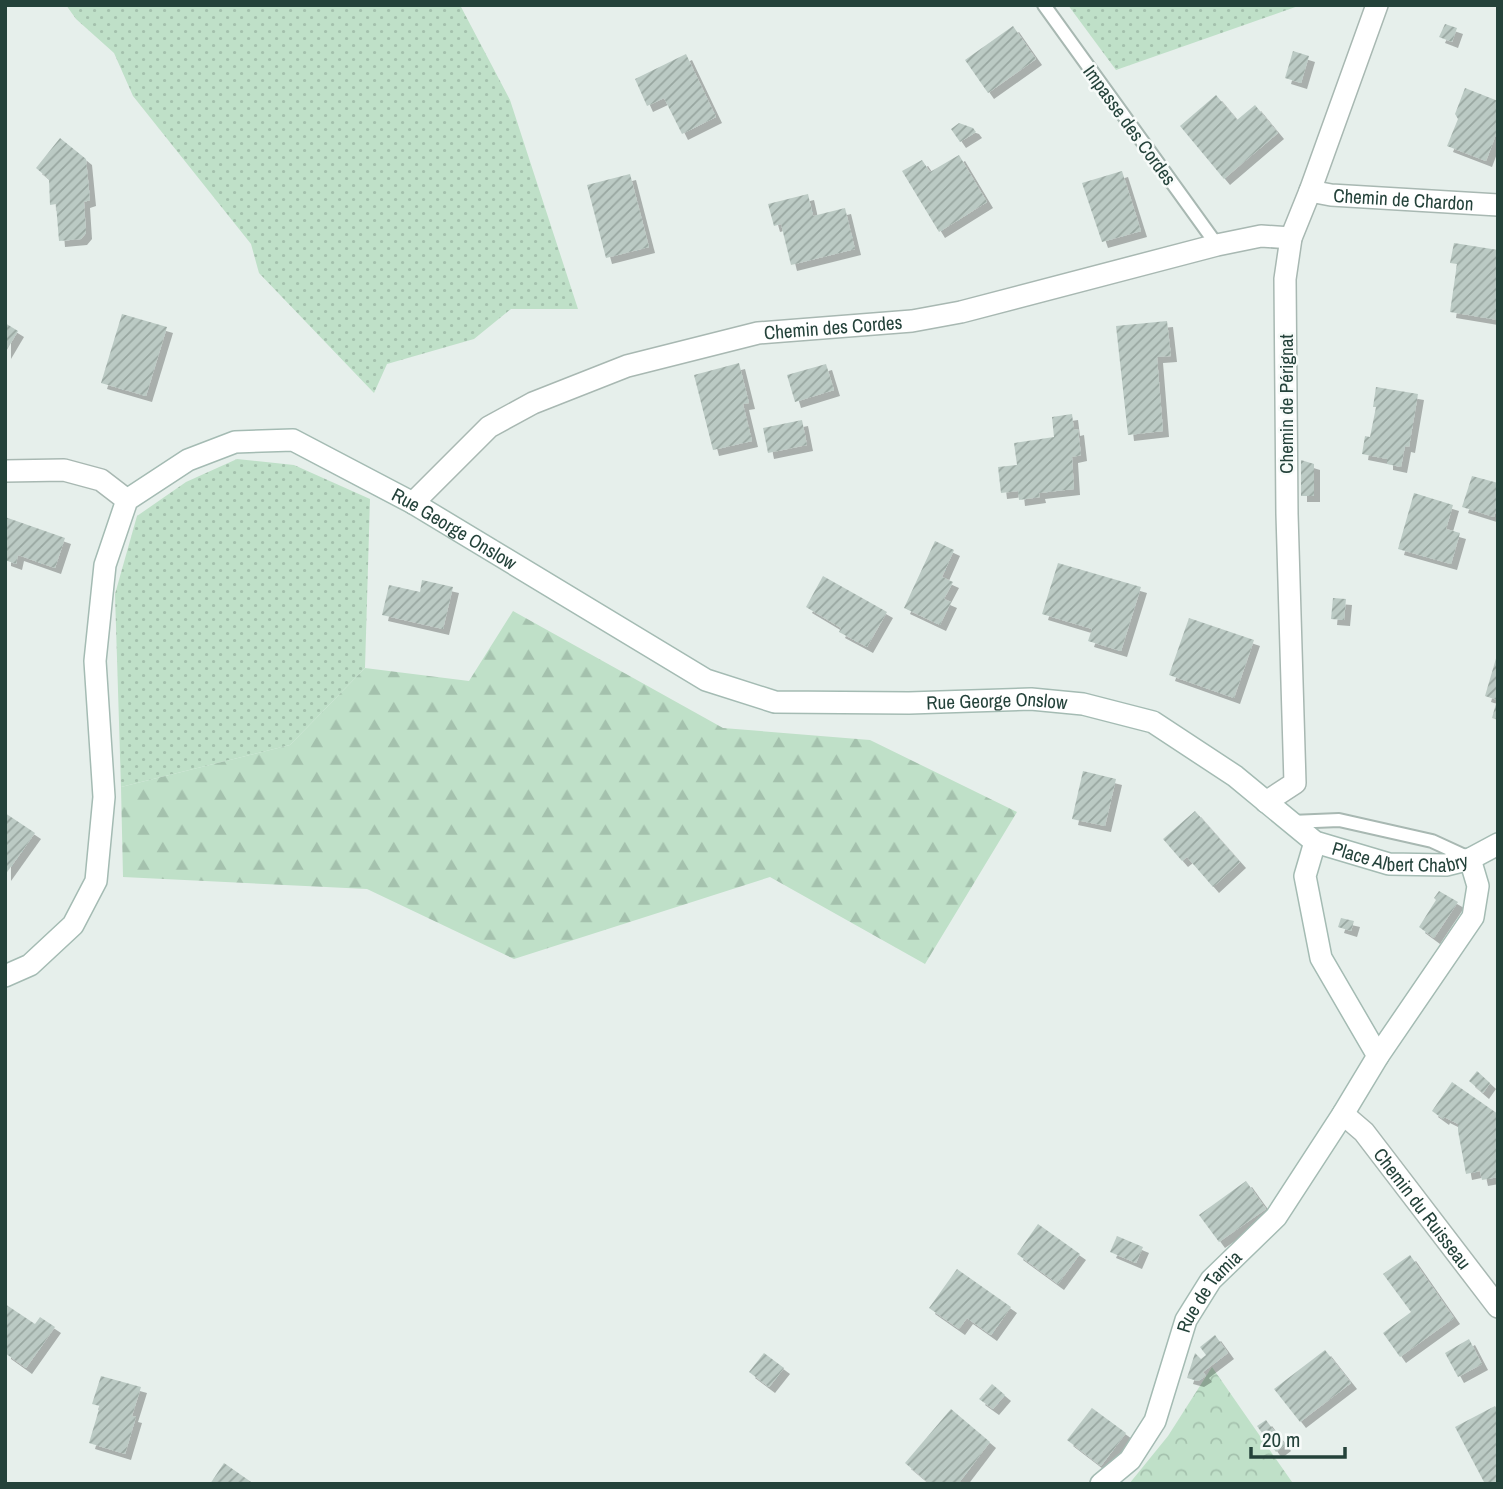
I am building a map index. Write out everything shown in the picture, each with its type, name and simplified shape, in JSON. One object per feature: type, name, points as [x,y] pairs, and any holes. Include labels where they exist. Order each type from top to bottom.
[{"type":"street","name":"Chemin de Pérignat","points":[[1266,802],[1295,783],[1287,514],[1285,279],[1291,238],[1377,5]]},
{"type":"street","name":"Chemin de Chardon","points":[[1310,191],[1331,195],[1498,205]]},
{"type":"street","name":"Chemin des Cordes","points":[[414,503],[489,427],[533,403],[627,366],[758,333],[912,321],[961,312],[1217,244],[1261,236],[1291,238]]},
{"type":"street","name":"Rue George Onslow","points":[[127,500],[188,460],[235,442],[293,440],[414,503],[706,680],[775,702],[909,703],[1031,699],[1083,704],[1153,722],[1235,776],[1266,802]]},
{"type":"street","points":[[5,471],[64,470],[101,480],[127,500],[105,565],[95,661],[104,797],[96,881],[74,925],[30,965],[5,976]]},
{"type":"street","name":"Place Albert Chabry","points":[[1266,802],[1315,842],[1389,864],[1446,865],[1469,859],[1478,886],[1473,917],[1378,1056],[1343,1114]]},
{"type":"street","name":"Place Albert Chabry","points":[[1315,842],[1305,876],[1321,958],[1378,1056]]},
{"type":"street","points":[[1469,859],[1498,844]]},
{"type":"street","name":"Chemin du Ruisseau","points":[[1343,1114],[1364,1132],[1498,1307]]},
{"type":"street","name":"Rue de Tamia","points":[[1101,1484],[1130,1460],[1155,1421],[1186,1320],[1211,1280],[1276,1217],[1343,1114]]},
{"type":"lane","name":"Impasse des Cordes","points":[[1044,5],[1217,244]]},
{"type":"lane","points":[[1291,822],[1339,820],[1432,841],[1469,859]]},
{"type":"green space","points":[[66,5],[460,5],[510,100],[578,309],[511,309],[474,339],[387,364],[374,393],[259,273],[251,244],[133,96],[114,53],[76,19]]},
{"type":"green space","points":[[1068,5],[1301,5],[1116,70]]},
{"type":"green space","points":[[237,459],[294,465],[370,499],[365,668],[290,745],[121,787],[115,594],[137,516],[186,482]]},
{"type":"green space","points":[[513,611],[723,728],[870,740],[1017,812],[925,964],[770,877],[514,959],[367,889],[123,877],[121,787],[290,745],[365,668],[469,681]]},
{"type":"green space","points":[[1212,1367],[1292,1482],[1129,1484],[1168,1436]]},
{"type":"building","points":[[1445,24],[1457,28],[1452,42],[1439,37]]},
{"type":"building","points":[[1013,26],[1036,59],[988,93],[965,60]]},
{"type":"building","points":[[1293,51],[1309,56],[1301,83],[1285,78]]},
{"type":"building","points":[[686,54],[716,117],[682,134],[664,98],[647,106],[635,79]]},
{"type":"building","points":[[1465,88],[1498,101],[1498,129],[1486,161],[1447,146],[1458,119],[1455,114]]},
{"type":"building","points":[[1216,95],[1237,120],[1255,105],[1278,133],[1224,179],[1180,126]]},
{"type":"building","points":[[959,123],[973,128],[976,132],[960,142],[951,129]]},
{"type":"building","points":[[60,138],[86,159],[90,200],[84,202],[86,233],[81,239],[59,241],[56,204],[50,205],[49,179],[36,168]]},
{"type":"building","points":[[959,155],[987,202],[939,232],[902,171],[922,160],[930,172]]},
{"type":"building","points":[[1122,171],[1141,231],[1102,242],[1082,183]]},
{"type":"building","points":[[630,174],[649,247],[606,258],[587,185]]},
{"type":"building","points":[[808,194],[813,216],[845,208],[855,249],[791,265],[781,224],[774,226],[768,204]]},
{"type":"building","points":[[1454,243],[1498,250],[1498,320],[1450,312],[1457,264],[1450,263]]},
{"type":"building","points":[[122,314],[167,327],[146,396],[101,383]]},
{"type":"building","points":[[1167,321],[1171,356],[1157,357],[1163,431],[1128,435],[1116,326]]},
{"type":"building","points":[[5,323],[18,331],[5,353]]},
{"type":"building","points":[[739,363],[749,403],[743,404],[752,441],[713,450],[694,375]]},
{"type":"building","points":[[826,364],[834,390],[795,402],[787,375]]},
{"type":"building","points":[[1376,387],[1418,394],[1409,447],[1405,446],[1401,467],[1387,464],[1387,459],[1362,454],[1365,436],[1370,437],[1376,407],[1373,407]]},
{"type":"building","points":[[1072,414],[1074,430],[1078,429],[1081,455],[1072,457],[1074,489],[1039,493],[1040,497],[1019,500],[1018,491],[1001,493],[998,467],[1017,465],[1014,443],[1054,437],[1052,417]]},
{"type":"building","points":[[802,420],[807,445],[768,453],[763,428]]},
{"type":"building","points":[[1301,460],[1314,464],[1314,496],[1301,496]]},
{"type":"building","points":[[1472,476],[1498,483],[1498,504],[1494,517],[1462,507]]},
{"type":"building","points":[[1414,493],[1453,505],[1446,529],[1460,533],[1451,564],[1398,549]]},
{"type":"building","points":[[5,517],[65,538],[55,568],[18,555],[16,564],[5,560]]},
{"type":"building","points":[[935,541],[954,550],[942,577],[953,582],[944,599],[951,602],[940,625],[904,608]]},
{"type":"building","points":[[1058,563],[1141,587],[1121,651],[1088,641],[1092,629],[1042,614]]},
{"type":"building","points":[[823,576],[887,612],[867,647],[839,632],[841,628],[806,607]]},
{"type":"building","points":[[422,580],[453,587],[443,629],[382,615],[389,585],[420,592]]},
{"type":"building","points":[[1333,598],[1346,599],[1344,620],[1331,619]]},
{"type":"building","points":[[1189,618],[1254,640],[1234,698],[1169,675]]},
{"type":"building","points":[[1497,655],[1498,720],[1492,718],[1497,700],[1485,696]]},
{"type":"building","points":[[1083,771],[1116,779],[1105,826],[1072,819]]},
{"type":"building","points":[[1195,811],[1240,862],[1213,887],[1187,857],[1182,861],[1163,839]]},
{"type":"building","points":[[5,813],[35,833],[5,875]]},
{"type":"building","points":[[1439,891],[1458,902],[1434,938],[1419,927]]},
{"type":"building","points":[[1341,918],[1354,921],[1351,931],[1338,927]]},
{"type":"building","points":[[1477,1071],[1490,1083],[1483,1093],[1469,1081]]},
{"type":"building","points":[[1452,1082],[1498,1114],[1498,1177],[1482,1180],[1480,1171],[1466,1174],[1458,1124],[1444,1117],[1443,1119],[1432,1111]]},
{"type":"building","points":[[1246,1181],[1266,1209],[1219,1242],[1199,1215]]},
{"type":"building","points":[[1038,1224],[1080,1254],[1058,1284],[1017,1254]]},
{"type":"building","points":[[1117,1236],[1143,1247],[1136,1263],[1110,1252]]},
{"type":"building","points":[[1410,1255],[1454,1318],[1400,1357],[1383,1333],[1411,1312],[1383,1274]]},
{"type":"building","points":[[957,1269],[1011,1307],[991,1335],[967,1318],[959,1329],[929,1308]]},
{"type":"building","points":[[5,1304],[35,1324],[40,1317],[55,1327],[26,1368],[5,1353]]},
{"type":"building","points":[[1215,1335],[1228,1353],[1203,1372],[1206,1376],[1198,1381],[1187,1378],[1195,1353],[1201,1359],[1206,1355],[1200,1347]]},
{"type":"building","points":[[1469,1339],[1482,1364],[1458,1377],[1445,1353]]},
{"type":"building","points":[[1325,1350],[1351,1383],[1300,1422],[1274,1389]]},
{"type":"building","points":[[764,1353],[784,1368],[769,1387],[749,1372]]},
{"type":"building","points":[[101,1376],[141,1387],[132,1416],[136,1417],[125,1454],[89,1443],[100,1406],[92,1404]]},
{"type":"building","points":[[992,1384],[1005,1395],[993,1409],[979,1399]]},
{"type":"building","points":[[1495,1406],[1498,1411],[1498,1484],[1485,1484],[1455,1427]]},
{"type":"building","points":[[1092,1408],[1126,1433],[1101,1466],[1067,1440]]},
{"type":"building","points":[[951,1409],[990,1442],[958,1484],[930,1484],[905,1463]]},
{"type":"building","points":[[1266,1420],[1285,1445],[1276,1452],[1257,1426]]},
{"type":"building","points":[[224,1463],[254,1484],[210,1484]]}]
